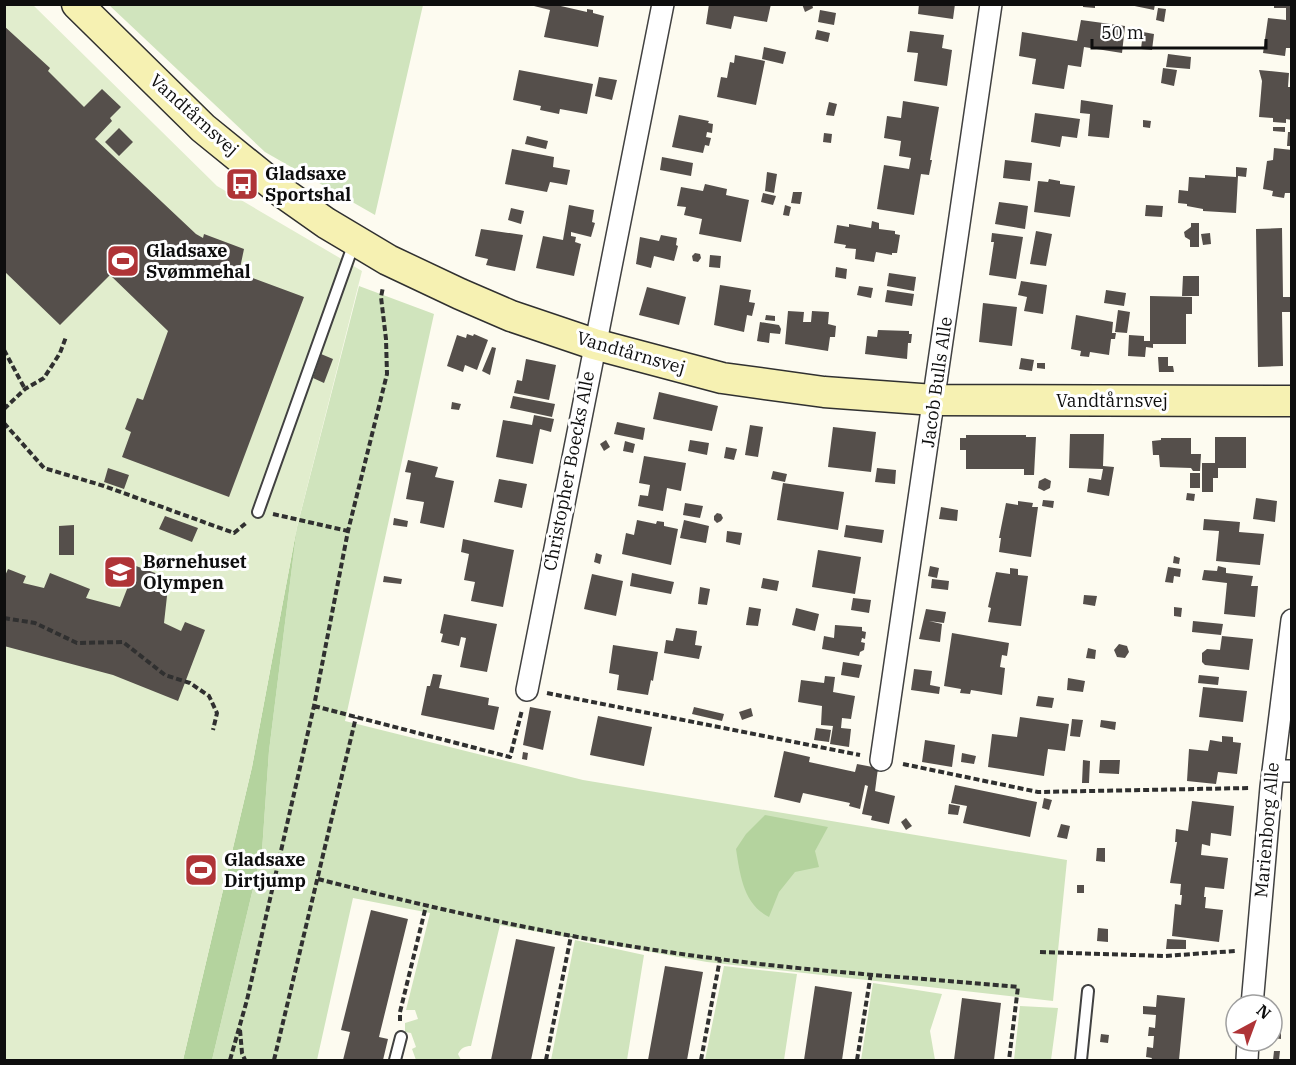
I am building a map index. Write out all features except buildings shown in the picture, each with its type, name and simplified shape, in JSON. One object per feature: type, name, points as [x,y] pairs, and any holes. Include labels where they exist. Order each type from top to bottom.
[{"type":"street","name":"Vandtårnsvej","points":[[77,4],[202,128],[282,192],[326,223],[388,260],[511,316],[594,344],[722,378],[824,392],[934,400],[1292,401]]},
{"type":"street","name":"Christopher Boecks Alle","points":[[527,690],[663,4]]},
{"type":"street","name":"Jacob Bulls Alle","points":[[881,760],[991,4]]},
{"type":"street","name":"Marienborg Alle","points":[[1253,993],[1256,950],[1282,771],[1292,620]]},
{"type":"lane","points":[[258,512],[355,240]]},
{"type":"lane","points":[[1081,1060],[1088,991]]},
{"type":"lane","points":[[395,1060],[401,1036]]},
{"type":"path","points":[[230,1060],[247,1000],[314,706],[348,531],[387,374],[381,297],[388,260]]},
{"type":"path","points":[[4,409],[25,389],[44,378],[60,353],[66,337]]},
{"type":"path","points":[[4,350],[25,389]]},
{"type":"path","points":[[4,423],[44,468],[104,486],[234,533],[258,512],[282,515],[348,531]]},
{"type":"path","points":[[4,618],[34,623],[77,643],[123,642],[165,675],[190,683],[208,696],[217,714],[213,730]]},
{"type":"path","points":[[314,706],[510,757],[527,690]]},
{"type":"path","points":[[274,1060],[356,717]]},
{"type":"path","points":[[318,879],[426,906],[572,936],[720,959],[1018,987],[1009,1060]]},
{"type":"path","points":[[401,1036],[400,1012],[426,906]]},
{"type":"path","points":[[546,1060],[572,936]]},
{"type":"path","points":[[1040,952],[1165,956],[1256,950]]},
{"type":"path","points":[[701,1060],[720,959]]},
{"type":"path","points":[[857,1060],[871,973]]},
{"type":"path","points":[[240,1026],[242,1053],[245,1060]]},
{"type":"green space","points":[[32,4],[217,186],[362,271],[297,527],[252,767],[183,1060],[5,1060],[4,5]]},
{"type":"green space","points":[[109,5],[423,5],[375,215],[265,152]]},
{"type":"green space","points":[[359,286],[434,314],[345,721],[583,780],[1067,860],[1053,1001],[707,962],[500,925],[471,1046],[459,1052],[461,1060],[416,1060],[412,1049],[416,1047],[411,1033],[405,1032],[405,1023],[418,1019],[415,1010],[406,1010],[430,913],[353,898],[317,1060],[212,1060],[262,851],[269,751],[297,527]]},
{"type":"green space","points":[[297,527],[269,751],[262,851],[212,1060],[183,1060],[252,767]]},
{"type":"green space","points":[[765,815],[828,827],[815,851],[819,867],[795,872],[779,892],[769,917],[753,904],[744,888],[736,849],[746,834]]},
{"type":"green space","points":[[575,940],[644,955],[627,1060],[551,1060]]},
{"type":"green space","points":[[724,966],[797,974],[784,1060],[705,1060]]},
{"type":"green space","points":[[873,983],[942,994],[930,1031],[935,1060],[861,1060]]},
{"type":"green space","points":[[1020,1006],[1058,1008],[1051,1060],[1014,1060]]},
{"type":"place","name":"Gladsaxe Sportshal","points":[[242,184]]},
{"type":"place","name":"Gladsaxe Svømmehal","points":[[123,261]]},
{"type":"place","name":"Børnehuset Olympen","points":[[120,572]]},
{"type":"place","name":"Gladsaxe Dirtjump","points":[[201,870]]}]
